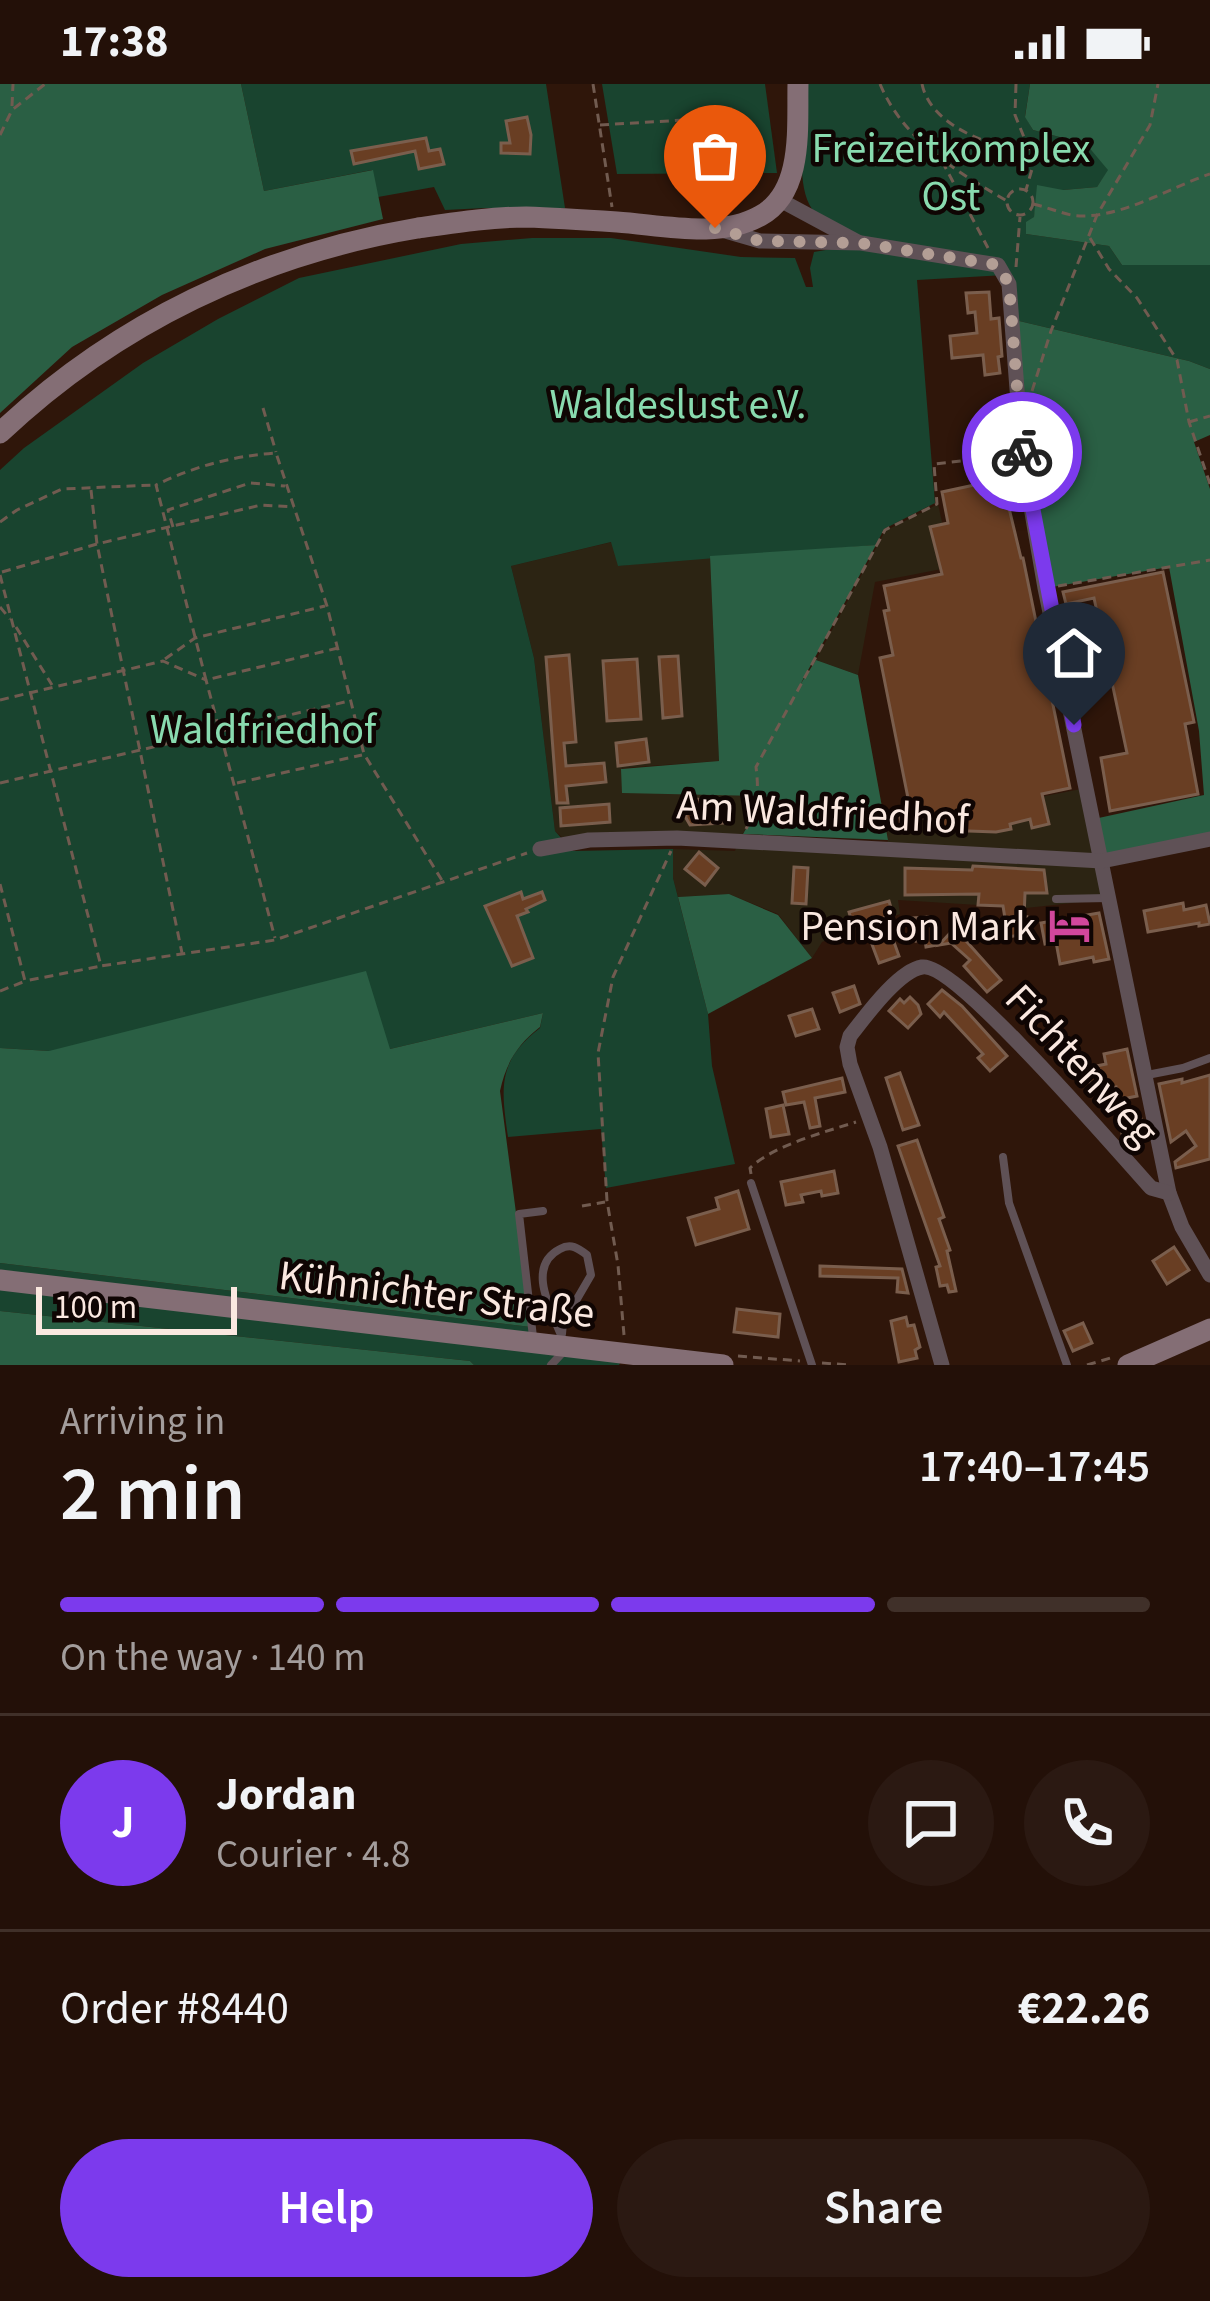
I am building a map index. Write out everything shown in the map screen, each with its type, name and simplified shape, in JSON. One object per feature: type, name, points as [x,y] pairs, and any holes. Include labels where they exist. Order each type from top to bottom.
[{"type":"main road","points":[[0,433],[83,361],[173,309],[270,264],[386,233],[520,217],[715,228],[744,224],[761,216],[787,190],[793,172],[799,84]]},
{"type":"main road","name":"Kühnichter Straße","points":[[0,1280],[723,1365]]},
{"type":"main road","points":[[1128,1365],[1210,1329]]},
{"type":"street","points":[[780,200],[860,243]]},
{"type":"street","points":[[715,228],[760,241],[860,243],[998,265],[1009,284],[1022,454],[1046,588],[1169,1193],[1181,1227],[1210,1275]]},
{"type":"street","name":"Am Waldfriedhof","points":[[540,849],[589,840],[676,838],[1102,861],[1210,839]]},
{"type":"street","name":"Fichtenweg","points":[[942,1365],[847,1047],[850,1036],[901,978],[925,966],[935,968],[1006,1030],[1151,1188],[1169,1193]]},
{"type":"lane","points":[[1056,899],[1109,898]]},
{"type":"lane","points":[[1145,1075],[1210,1058]]},
{"type":"lane","points":[[1003,1156],[1009,1203],[1067,1365]]},
{"type":"lane","points":[[751,1184],[812,1365]]},
{"type":"lane","points":[[533,1345],[519,1214],[543,1211]]},
{"type":"lane","points":[[568,1246],[587,1255],[591,1275],[563,1323],[560,1349],[545,1300],[544,1269],[556,1251],[568,1246]]},
{"type":"path","points":[[0,135],[12,110],[13,84]]},
{"type":"path","points":[[12,110],[45,84]]},
{"type":"path","points":[[593,84],[614,222]]},
{"type":"path","points":[[880,84],[896,116],[941,160],[1007,201],[1012,212],[1027,213],[1034,204]]},
{"type":"path","points":[[922,84],[934,107],[966,134],[999,148],[1030,152]]},
{"type":"path","points":[[1016,84],[1015,115],[1034,162],[1026,190]]},
{"type":"path","points":[[1032,390],[1097,215],[1150,125],[1158,84]]},
{"type":"path","points":[[598,124],[718,118]]},
{"type":"path","points":[[941,160],[998,265]]},
{"type":"path","points":[[1034,204],[1073,215],[1097,215],[1210,174]]},
{"type":"path","points":[[1007,201],[1014,191],[1026,190],[1034,204]]},
{"type":"path","points":[[1009,284],[1016,268],[1020,215]]},
{"type":"path","points":[[1089,236],[1108,269],[1137,298],[1178,360],[1189,422],[1210,484]]},
{"type":"path","points":[[262,408],[327,606],[364,754],[443,882]]},
{"type":"path","points":[[1189,422],[1210,416]]},
{"type":"path","points":[[0,522],[62,489],[156,484],[238,456],[276,453]]},
{"type":"path","points":[[739,842],[756,811],[756,766],[885,530],[937,504],[934,464],[1022,454]]},
{"type":"path","points":[[173,527],[168,509],[250,483],[286,486]]},
{"type":"path","points":[[156,484],[275,940]]},
{"type":"path","points":[[91,490],[97,544],[182,954]]},
{"type":"path","points":[[101,966],[0,574],[97,544],[261,505],[295,507]]},
{"type":"path","points":[[1046,588],[1210,560]]},
{"type":"path","points":[[0,700],[163,661],[195,638],[327,606]]},
{"type":"path","points":[[0,607],[53,686]]},
{"type":"path","points":[[163,661],[206,680],[338,648]]},
{"type":"path","points":[[0,783],[351,700]]},
{"type":"path","points":[[234,783],[364,754]]},
{"type":"path","points":[[623,1354],[598,1053],[614,977],[676,838]]},
{"type":"path","points":[[0,991],[25,981],[101,966],[275,940],[540,849]]},
{"type":"path","points":[[0,884],[25,981]]},
{"type":"path","points":[[751,1184],[750,1168],[760,1158],[869,1118]]},
{"type":"path","points":[[582,1206],[607,1202]]},
{"type":"shaded area","points":[[938,504],[952,567],[875,582],[858,675],[816,660],[885,531]]},
{"type":"shaded area","points":[[612,542],[619,566],[710,556],[719,761],[622,768],[622,792],[758,796],[756,811],[739,840],[569,843],[555,831],[534,658],[511,566]]},
{"type":"shaded area","points":[[1086,788],[1109,899],[1026,908],[898,900],[900,914],[822,942],[812,958],[778,914],[729,894],[678,897],[673,878],[673,849],[735,851],[738,842],[888,850],[887,827]]},
{"type":"green space","points":[[0,84],[241,84],[264,191],[373,170],[383,219],[265,249],[162,295],[72,347],[0,413]]},
{"type":"green space","points":[[241,84],[546,84],[565,208],[445,210],[434,187],[378,197],[372,170],[264,191]]},
{"type":"green space","points":[[602,84],[765,84],[777,173],[617,174]]},
{"type":"green space","points":[[808,84],[1030,84],[1025,116],[1033,130],[1086,144],[1109,170],[1097,187],[1038,198],[1026,234],[1109,246],[1122,265],[1210,265],[1210,369],[1011,319],[1005,275],[917,280],[935,503],[884,529],[876,545],[618,566],[611,542],[511,566],[534,658],[555,831],[573,851],[673,849],[673,878],[708,1014],[712,1066],[735,1164],[606,1188],[601,1129],[508,1137],[505,1076],[516,1052],[540,1028],[543,1013],[390,1049],[0,1048],[0,470],[143,363],[299,278],[461,244],[611,238],[741,257],[795,258],[806,287],[813,287],[814,252],[860,244],[822,219],[806,197],[802,166]]},
{"type":"green space","points":[[1030,84],[1210,84],[1210,265],[1122,265],[1109,246],[1026,234],[1026,222],[1034,217],[1037,185],[1063,190],[1097,187],[1108,170],[1086,144],[1033,130],[1025,117]]},
{"type":"green space","points":[[1011,319],[1210,369],[1210,435],[1194,442],[1210,489],[1210,839],[1103,860],[1094,819],[1204,795],[1199,731],[1169,567],[1046,588]]},
{"type":"green space","points":[[876,545],[800,685],[816,660],[858,675],[888,840],[743,834],[756,811],[758,796],[622,793],[621,769],[719,761],[710,556]]},
{"type":"green space","points":[[729,894],[778,915],[812,958],[708,1014],[678,897]]},
{"type":"green space","points":[[366,971],[390,1049],[543,1013],[540,1027],[509,1063],[500,1091],[531,1327],[0,1263],[0,1048],[49,1051]]},
{"type":"green space","points":[[0,1263],[531,1327],[533,1336],[624,1354],[619,1365],[474,1365],[0,1311]]},
{"type":"green space","points":[[0,1311],[470,1361],[474,1365],[0,1365]]},
{"type":"building","points":[[527,117],[530,154],[501,153],[501,143],[510,143],[506,121]]},
{"type":"building","points":[[426,138],[429,151],[440,149],[444,164],[419,169],[415,151],[354,164],[351,151]]},
{"type":"building","points":[[712,145],[712,149],[746,147],[747,162],[684,163],[683,146]]},
{"type":"building","points":[[989,292],[991,319],[999,318],[1002,356],[998,357],[1000,373],[985,375],[983,355],[952,358],[950,336],[977,333],[975,312],[968,313],[966,293]]},
{"type":"building","points":[[1002,479],[1070,788],[1042,794],[1049,824],[1032,828],[1030,819],[996,832],[942,830],[942,814],[901,823],[899,810],[910,808],[880,658],[893,655],[884,586],[942,574],[930,527],[948,523],[942,492]]},
{"type":"building","points":[[1163,572],[1194,722],[1185,724],[1198,794],[1110,811],[1101,758],[1127,753],[1094,598],[1066,604],[1063,592]]},
{"type":"building","points":[[569,655],[576,742],[564,743],[566,766],[604,763],[606,782],[566,786],[568,803],[557,803],[546,657]]},
{"type":"building","points":[[678,656],[682,716],[663,718],[659,657]]},
{"type":"building","points":[[637,659],[641,719],[607,721],[603,661]]},
{"type":"building","points":[[646,739],[649,762],[618,766],[616,743]]},
{"type":"building","points":[[686,799],[729,800],[728,816],[723,823],[690,825]]},
{"type":"building","points":[[609,804],[610,822],[561,826],[560,808]]},
{"type":"building","points":[[699,852],[718,868],[705,885],[685,869]]},
{"type":"building","points":[[973,866],[1044,870],[1047,893],[1025,893],[1024,918],[1030,933],[1008,937],[1003,906],[978,905],[979,894],[905,895],[905,868],[972,870]]},
{"type":"building","points":[[794,867],[808,868],[806,904],[792,903]]},
{"type":"building","points":[[521,892],[523,899],[542,892],[545,900],[517,916],[533,958],[512,966],[485,906]]},
{"type":"building","points":[[889,901],[893,915],[885,917],[899,956],[879,963],[864,923],[853,926],[849,912]]},
{"type":"building","points":[[1183,903],[1184,910],[1206,905],[1210,924],[1148,932],[1144,911]]},
{"type":"building","points":[[1099,913],[1109,959],[1094,962],[1093,957],[1060,964],[1056,942],[1045,944],[1041,923]]},
{"type":"building","points":[[928,917],[929,923],[934,922],[937,945],[926,947],[925,940],[916,941],[913,918]]},
{"type":"building","points":[[961,921],[975,933],[967,942],[1001,980],[987,992],[964,966],[970,960],[951,943],[939,945]]},
{"type":"building","points":[[854,986],[860,1004],[840,1012],[833,993]]},
{"type":"building","points":[[942,990],[1007,1056],[990,1071],[978,1058],[983,1054],[944,1012],[940,1017],[928,1004]]},
{"type":"building","points":[[910,997],[921,1014],[908,1028],[889,1011],[900,999],[904,1003]]},
{"type":"building","points":[[812,1009],[819,1029],[796,1036],[789,1016]]},
{"type":"building","points":[[1127,1049],[1137,1096],[1118,1100],[1116,1087],[1092,1092],[1087,1068],[1106,1064],[1104,1054]]},
{"type":"building","points":[[900,1073],[919,1125],[903,1130],[886,1078]]},
{"type":"building","points":[[1210,1075],[1210,1159],[1176,1168],[1175,1162],[1196,1146],[1186,1131],[1171,1142],[1159,1084]]},
{"type":"building","points":[[842,1078],[845,1092],[815,1098],[820,1126],[810,1128],[804,1102],[786,1105],[783,1092]]},
{"type":"building","points":[[783,1105],[789,1134],[771,1137],[766,1109]]},
{"type":"building","points":[[1141,1119],[1145,1138],[1136,1139],[1137,1146],[1131,1147],[1123,1139],[1120,1123]]},
{"type":"building","points":[[917,1140],[944,1217],[939,1219],[956,1291],[940,1286],[936,1267],[940,1266],[898,1146]]},
{"type":"building","points":[[834,1171],[838,1193],[801,1195],[803,1202],[786,1205],[781,1182]]},
{"type":"building","points":[[738,1191],[749,1229],[696,1245],[688,1218],[719,1209],[716,1198]]},
{"type":"building","points":[[1174,1247],[1189,1270],[1167,1284],[1153,1261]]},
{"type":"building","points":[[820,1266],[902,1269],[908,1293],[897,1292],[898,1278],[820,1276]]},
{"type":"building","points":[[737,1309],[780,1314],[778,1337],[734,1332]]},
{"type":"building","points":[[906,1317],[908,1326],[914,1325],[920,1347],[915,1350],[917,1358],[899,1362],[891,1321]]},
{"type":"building","points":[[1083,1323],[1092,1343],[1073,1351],[1064,1331]]},
{"type":"way so far","points":[[715,228],[760,241],[860,243],[998,265],[1009,284],[1022,452]]},
{"type":"place","name":"Pension Mark","points":[[1070,925]]},
{"type":"route","points":[[1022,452],[1074,725]]},
{"type":"park label","name":"Freizeitkomplex Ost","points":[[951,171]]},
{"type":"park label","name":"Waldeslust e.V.","points":[[678,403]]},
{"type":"park label","name":"Waldfriedhof","points":[[263,728]]}]
